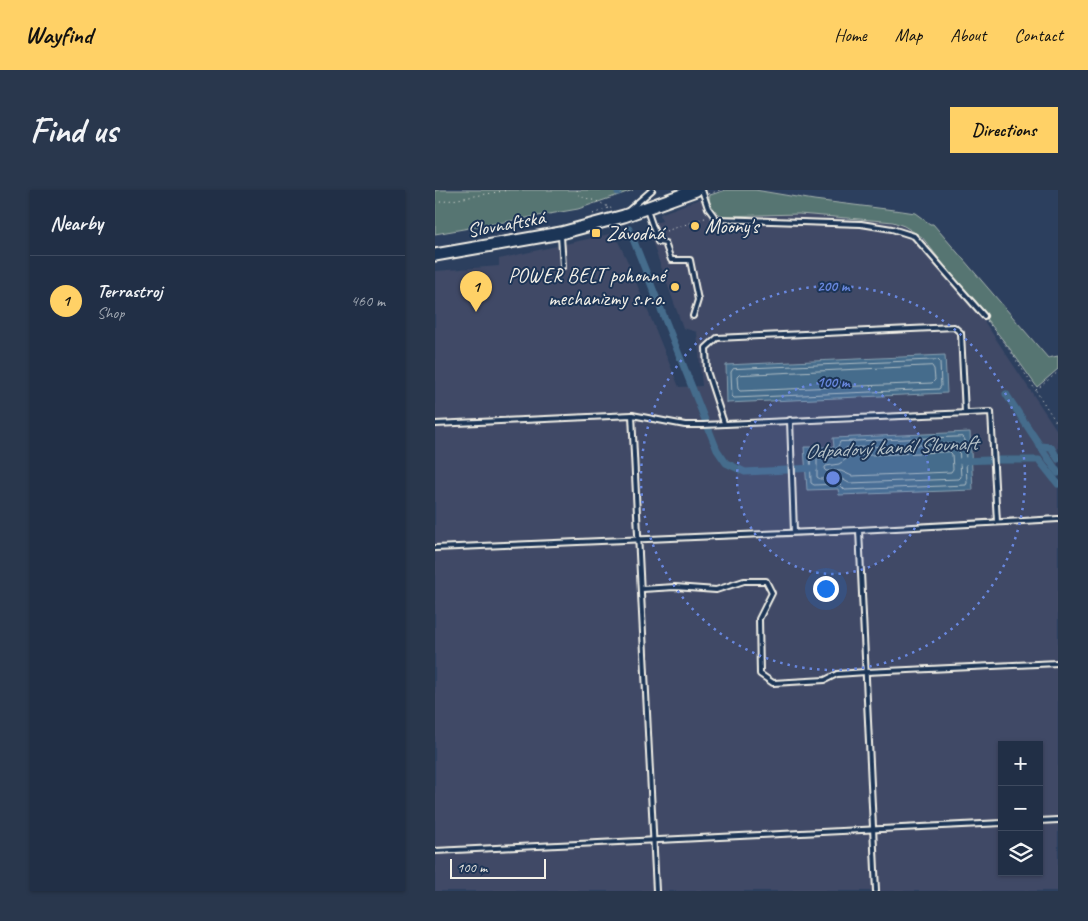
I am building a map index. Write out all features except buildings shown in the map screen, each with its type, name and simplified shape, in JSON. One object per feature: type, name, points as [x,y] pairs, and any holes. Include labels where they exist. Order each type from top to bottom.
[{"type":"main road","name":"Slovnaftská","points":[[435,255],[561,234],[700,193]]},
{"type":"lane","points":[[623,216],[652,190]]},
{"type":"lane","points":[[702,190],[700,193],[716,218],[861,224],[892,229],[914,236],[969,303],[984,316]]},
{"type":"lane","points":[[646,208],[658,242],[665,243],[671,260],[690,260],[698,300],[693,316]]},
{"type":"lane","points":[[561,234],[563,266]]},
{"type":"lane","points":[[724,424],[707,371],[706,348],[717,338],[954,327],[961,333],[965,413]]},
{"type":"lane","points":[[435,424],[632,415],[685,424],[724,424],[991,412],[997,522]]},
{"type":"lane","points":[[632,415],[655,891]]},
{"type":"lane","points":[[790,420],[794,532]]},
{"type":"lane","points":[[435,548],[859,530],[1058,519]]},
{"type":"lane","points":[[859,530],[876,891]]},
{"type":"lane","points":[[641,589],[675,587],[716,590],[744,581],[765,581],[772,593],[759,619],[760,674],[773,683],[825,680],[837,674],[1058,662]]},
{"type":"lane","points":[[1043,821],[1058,820]]},
{"type":"lane","points":[[435,851],[998,823]]},
{"type":"path","points":[[435,203],[509,190]]},
{"type":"path","points":[[577,190],[579,196],[599,202],[623,216]]},
{"type":"path","points":[[700,193],[720,190]]},
{"type":"path","points":[[666,231],[713,215]]},
{"type":"path","points":[[984,316],[1011,352],[1058,425]]},
{"type":"path","points":[[1035,391],[1058,372]]},
{"type":"shaded area","points":[[710,195],[709,197],[716,211],[723,216],[799,214],[893,222],[912,229],[922,237],[990,318],[982,318],[1058,432],[1058,891],[435,891],[435,271],[499,266],[499,259],[614,233],[679,387],[702,386],[697,332],[683,328],[646,225],[662,221],[660,214]]},
{"type":"green space","points":[[435,190],[633,190],[578,209],[435,234]]},
{"type":"green space","points":[[726,190],[755,190],[814,200],[915,213],[930,224],[933,224],[1048,358],[1058,356],[1058,369],[1037,387],[1010,349],[922,237],[904,226],[893,222],[799,214],[723,216],[712,207],[709,198],[710,195]]},
{"type":"water","points":[[945,355],[947,393],[727,403],[726,365]]},
{"type":"water","points":[[970,432],[973,490],[839,495],[838,489],[807,490],[804,447],[834,447],[833,438]]},
{"type":"waterway","name":"Odpadový kanál Slovnaft","points":[[629,229],[717,450],[726,463],[745,472],[787,470]]},
{"type":"waterway","points":[[1006,394],[1058,473]]},
{"type":"waterway","points":[[1040,446],[1051,447],[1058,459]]},
{"type":"waterway","name":"Odpadový kanál Slovnaft","points":[[962,461],[989,460]]},
{"type":"waterway","name":"Odpadový kanál Slovnaft","points":[[999,460],[1039,460],[1058,484]]},
{"type":"waterway","name":"Odpadový kanál Slovnaft","points":[[795,469],[814,468]]},
{"type":"place","name":"Moony's","points":[[695,226]]},
{"type":"place","name":"Závodná","points":[[596,233]]},
{"type":"place","name":"POWER BELT pohonné mechanizmy s.r.o.","points":[[675,287]]},
{"type":"place","name":"Terrastroj","points":[[476,312]]}]
